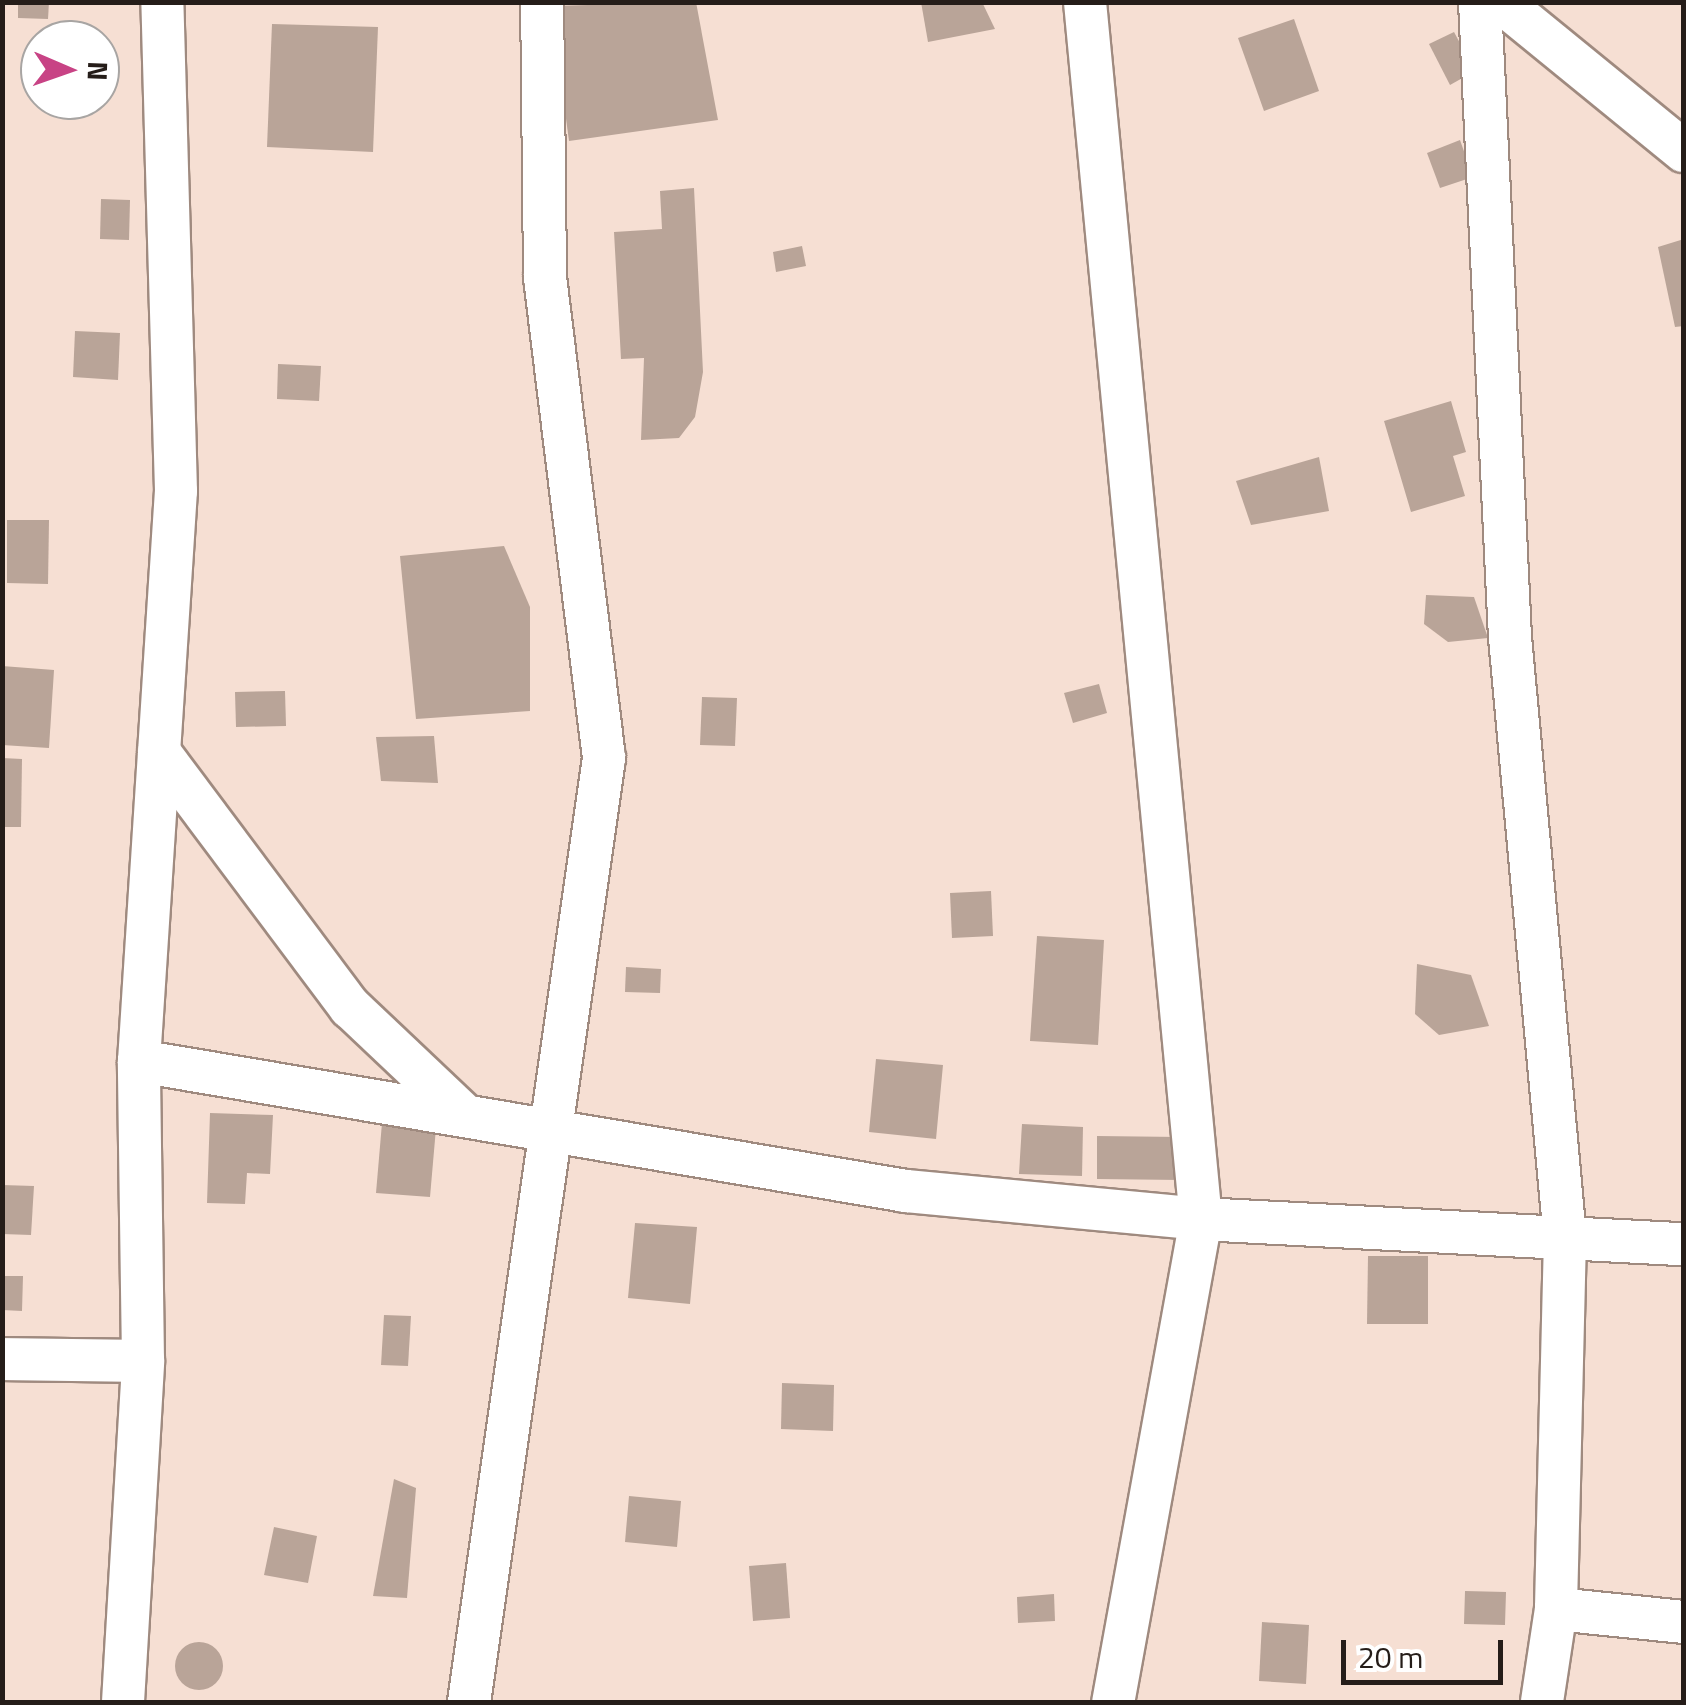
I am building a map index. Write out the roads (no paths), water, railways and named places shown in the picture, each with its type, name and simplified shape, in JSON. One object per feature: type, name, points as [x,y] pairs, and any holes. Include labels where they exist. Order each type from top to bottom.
[{"type":"street","points":[[123,1702],[143,1361],[139,1062],[176,491],[162,2]]},
{"type":"street","points":[[469,1702],[604,758],[546,278],[542,2]]},
{"type":"street","points":[[1085,2],[1201,1219],[1113,1702]]},
{"type":"street","points":[[1480,2],[1510,638],[1565,1238],[1556,1609],[1542,1702]]},
{"type":"street","points":[[1501,2],[1684,150]]},
{"type":"street","points":[[158,752],[350,1007],[462,1112]]},
{"type":"street","points":[[139,1062],[553,1126],[906,1191],[1201,1219],[1684,1244]]},
{"type":"street","points":[[2,1359],[143,1361]]},
{"type":"street","points":[[1556,1609],[1684,1622]]}]
